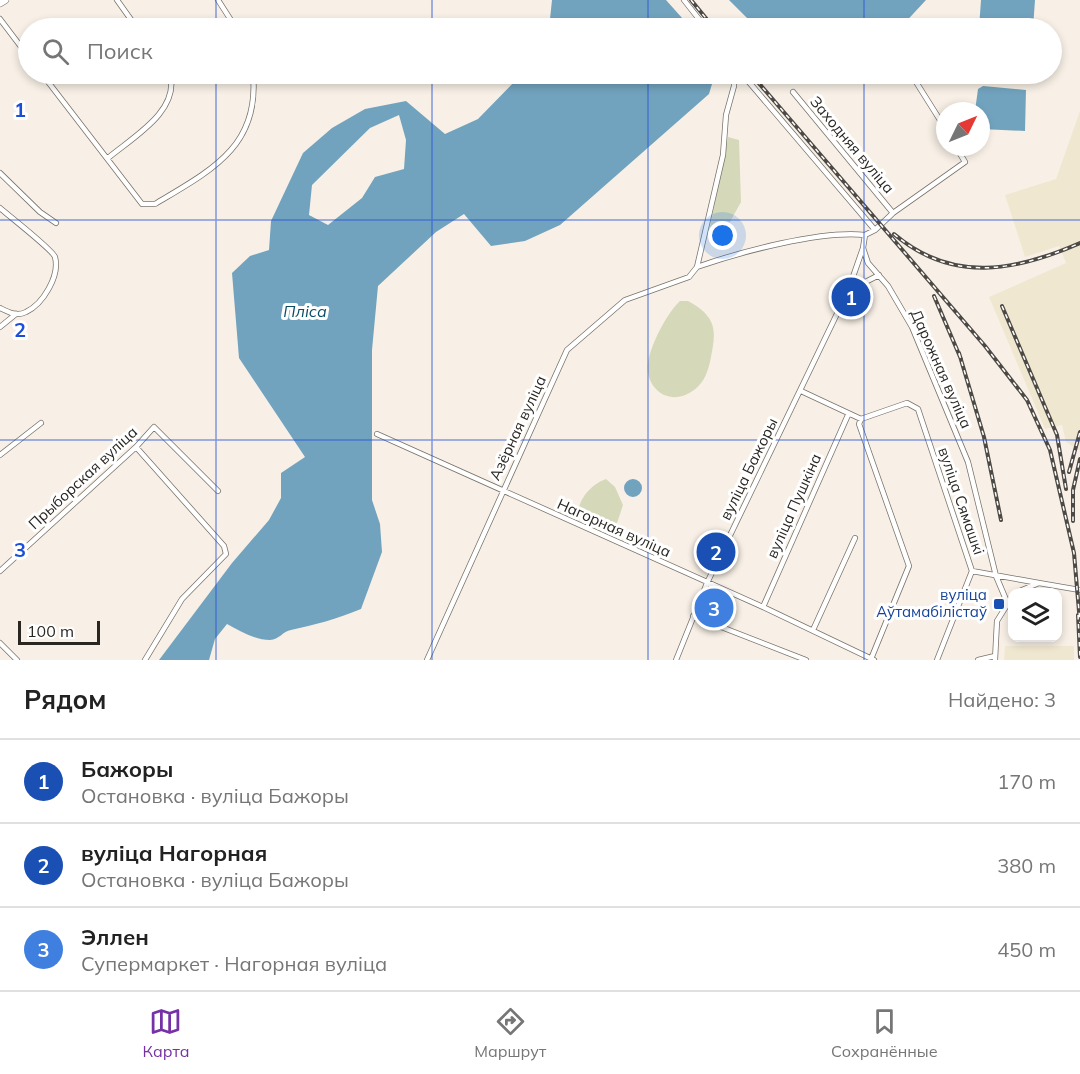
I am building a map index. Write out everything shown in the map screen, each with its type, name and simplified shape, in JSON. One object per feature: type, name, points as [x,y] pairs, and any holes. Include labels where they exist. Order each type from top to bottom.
[{"type":"street","points":[[0,3],[5,0]]},
{"type":"street","points":[[117,0],[130,18]]},
{"type":"street","points":[[218,0],[230,18]]},
{"type":"street","points":[[684,0],[698,18]]},
{"type":"street","points":[[0,19],[18,43]]},
{"type":"street","points":[[50,84],[142,204],[155,204],[183,187],[224,159],[239,144],[251,117],[255,94],[254,84]]},
{"type":"street","points":[[108,158],[160,114],[169,100],[173,84]]},
{"type":"street","points":[[698,267],[723,154],[726,115],[734,84]]},
{"type":"street","points":[[751,84],[875,230]]},
{"type":"street","points":[[917,84],[936,114]]},
{"type":"street","name":"Заходняя вуліца","points":[[793,92],[893,213]]},
{"type":"street","points":[[864,248],[865,236],[893,213],[965,162],[961,156]]},
{"type":"street","points":[[0,173],[40,212],[56,223]]},
{"type":"street","points":[[0,208],[55,255],[56,271],[47,292],[26,312],[16,314],[0,327]]},
{"type":"street","name":"Азёрная вуліца","points":[[427,660],[567,350],[625,300],[689,277],[698,267],[792,243],[843,234],[865,236]]},
{"type":"street","name":"Дарожная вуліца","points":[[864,248],[868,263],[888,286],[916,336],[964,452],[996,576],[1007,602]]},
{"type":"street","name":"вуліца Бажоры","points":[[676,660],[707,583],[848,291],[864,248]]},
{"type":"street","points":[[848,291],[879,275]]},
{"type":"street","points":[[0,308],[16,314]]},
{"type":"street","points":[[801,391],[847,417],[860,421],[909,566],[872,659]]},
{"type":"street","name":"вуліца Сямашкі","points":[[860,421],[907,403],[918,409],[972,571],[937,660]]},
{"type":"street","name":"вуліца Пушкіна","points":[[763,607],[847,417]]},
{"type":"street","points":[[0,455],[40,423]]},
{"type":"street","name":"Прыборская вуліца","points":[[0,571],[136,447],[154,427],[218,491]]},
{"type":"street","name":"Нагорная вуліца","points":[[377,434],[502,492],[763,607],[872,659]]},
{"type":"street","points":[[136,447],[224,546],[226,554],[182,599],[145,660]]},
{"type":"street","points":[[813,630],[855,538]]},
{"type":"street","points":[[972,571],[1080,590]]},
{"type":"street","points":[[1027,588],[1039,583]]},
{"type":"street","points":[[978,660],[995,658],[997,621],[1007,602]]},
{"type":"street","points":[[693,616],[806,660]]},
{"type":"street","points":[[0,643],[17,660]]},
{"type":"shaded area","points":[[1080,111],[1080,451],[1066,442],[1062,425],[1045,429],[989,297],[1066,263],[1059,246],[1025,257],[1005,195],[1056,179]]},
{"type":"shaded area","points":[[1005,646],[1074,646],[1074,660],[1004,660]]},
{"type":"green space","points":[[728,137],[739,140],[741,202],[721,238],[709,232]]},
{"type":"green space","points":[[680,301],[688,301],[705,313],[713,327],[714,334],[709,366],[701,383],[691,392],[674,397],[666,396],[654,386],[648,371],[648,362],[660,329]]},
{"type":"green space","points":[[606,479],[615,487],[623,505],[616,526],[609,531],[579,518],[578,512],[585,494],[600,481]]},
{"type":"water","points":[[552,0],[666,0],[682,18],[550,18]]},
{"type":"water","points":[[729,0],[926,0],[909,18],[747,18]]},
{"type":"water","points":[[981,0],[1035,0],[1034,18],[980,18]]},
{"type":"water","name":"Пліса","points":[[512,84],[712,84],[709,94],[560,225],[525,241],[491,246],[464,214],[436,232],[378,286],[372,350],[372,500],[380,524],[382,552],[361,609],[288,631],[270,640],[253,637],[227,624],[215,639],[209,660],[159,660],[232,563],[269,520],[281,498],[281,473],[305,457],[239,358],[232,273],[250,256],[269,250],[271,221],[303,153],[332,128],[365,109],[406,101],[445,134],[478,119]],"holes":[[[399,115],[406,140],[404,169],[375,177],[362,198],[328,225],[309,215],[312,185],[370,128]]]},
{"type":"water","points":[[983,86],[1026,90],[1025,131],[990,129],[990,102],[976,102],[978,89]]},
{"type":"water","points":[[633,479],[639,482],[642,488],[639,494],[633,497],[627,494],[624,488],[627,482]]},
{"type":"railway","points":[[691,0],[706,18]]},
{"type":"railway","points":[[760,84],[985,346],[1027,400],[1050,450],[1074,553],[1080,623]]},
{"type":"railway","points":[[894,234],[916,250],[939,260],[962,266],[985,268],[1009,266],[1032,260],[1080,243]]},
{"type":"railway","points":[[934,296],[961,359]]},
{"type":"railway","points":[[1002,306],[1057,435],[1066,489]]},
{"type":"railway","points":[[959,353],[984,437],[1001,520]]},
{"type":"railway","points":[[1069,472],[1080,432]]},
{"type":"railway","points":[[1073,521],[1073,490],[1080,459]]},
{"type":"railway","points":[[1078,615],[1080,657]]},
{"type":"place","name":"Бажоры","points":[[851,297]]},
{"type":"place","name":"вуліца Нагорная","points":[[716,552]]},
{"type":"place","name":"вуліца Аўтамабілістаў","points":[[999,604]]},
{"type":"place","name":"Эллен","points":[[714,608]]}]
